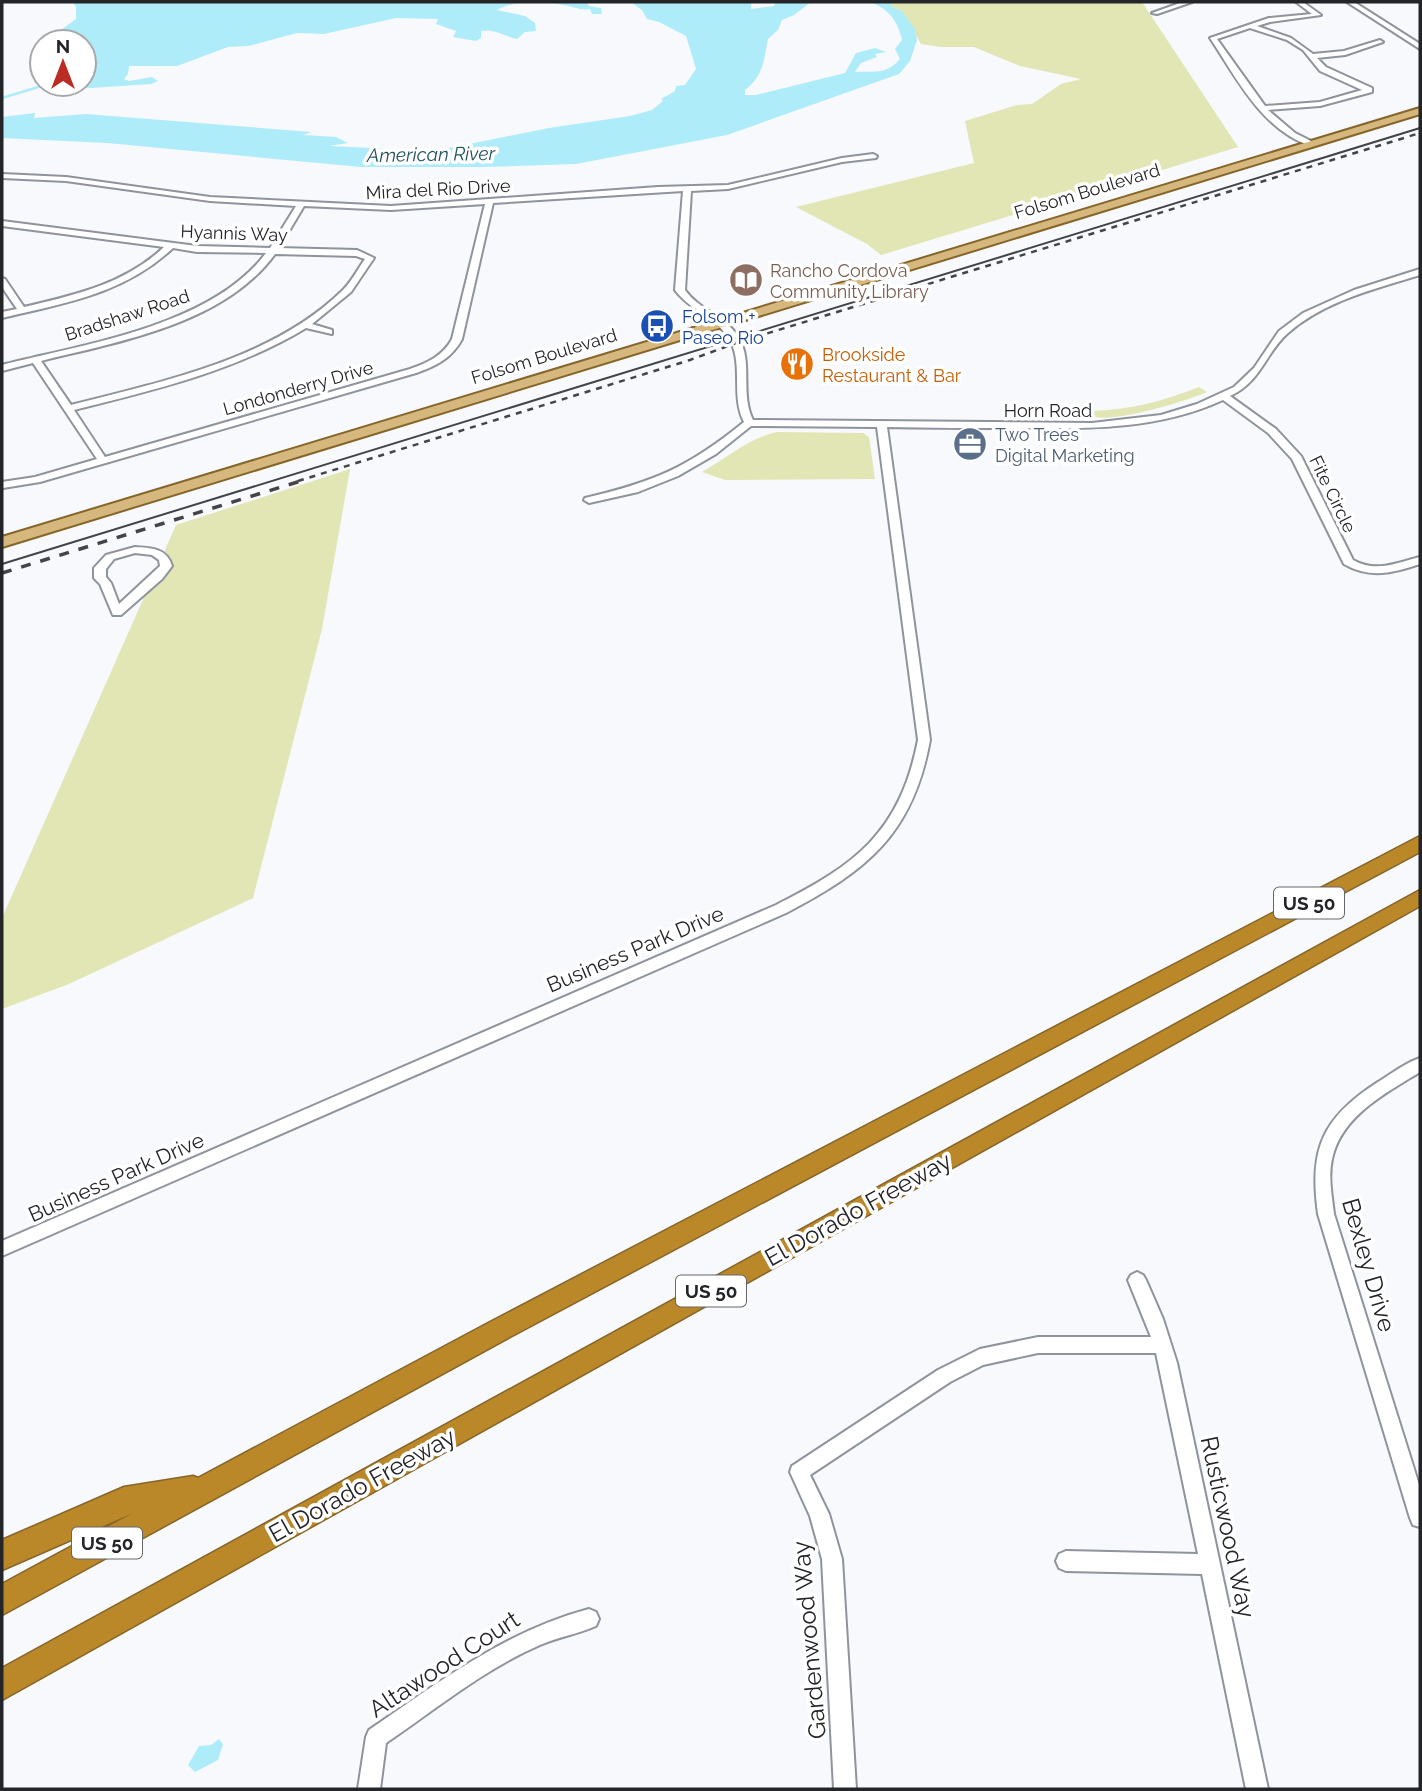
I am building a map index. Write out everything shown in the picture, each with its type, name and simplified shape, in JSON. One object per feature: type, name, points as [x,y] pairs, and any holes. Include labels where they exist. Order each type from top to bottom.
[{"type":"highway","name":"US 50","points":[[2,1600],[501,1329],[1420,844]]},
{"type":"highway","name":"El Dorado Freeway","points":[[2,1685],[1420,897]]},
{"type":"highway","points":[[2,1555],[124,1501],[213,1486]]},
{"type":"main road","name":"Folsom Boulevard","points":[[2,531],[541,368],[825,290],[1420,104]]},
{"type":"main road","name":"Folsom Boulevard","points":[[2,542],[474,397],[869,269],[1304,142],[1420,111]]},
{"type":"main road","points":[[944,254],[990,236],[989,233]]},
{"type":"main road","points":[[825,290],[862,276],[869,269]]},
{"type":"main road","points":[[474,397],[477,392],[536,374],[541,368]]},
{"type":"street","points":[[1155,12],[1189,2]]},
{"type":"street","points":[[1299,2],[1318,15],[1269,20],[1213,38],[1263,108],[1278,125],[1304,142]]},
{"type":"street","points":[[1350,2],[1420,47]]},
{"type":"street","points":[[1250,26],[1289,39],[1329,73],[1369,90],[1320,104],[1263,108]]},
{"type":"street","points":[[1311,56],[1345,53],[1380,42]]},
{"type":"street","name":"Mira del Rio Drive","points":[[2,176],[66,179],[210,199],[382,209],[739,186],[842,160],[873,156]]},
{"type":"street","points":[[589,500],[632,491],[672,477],[723,446],[749,423],[742,414],[743,368],[734,338],[683,296],[678,285],[687,188]]},
{"type":"street","name":"Londonderry Drive","points":[[3,485],[36,480],[413,371],[440,358],[457,339],[489,203]]},
{"type":"street","name":"Bradshaw Road","points":[[2,368],[141,331],[198,309],[241,284],[262,264],[302,205]]},
{"type":"street","name":"Hyannis Way","points":[[2,223],[170,246],[357,253],[370,258],[344,293],[303,324],[259,349],[218,366],[68,409]]},
{"type":"street","points":[[2,314],[122,282],[153,264],[170,246]]},
{"type":"street","name":"Horn Road","points":[[749,423],[1104,425],[1162,418],[1224,396],[1248,380],[1282,333],[1306,315],[1357,292],[1420,272]]},
{"type":"street","points":[[2,281],[22,310]]},
{"type":"street","points":[[303,324],[329,332]]},
{"type":"street","points":[[35,359],[103,461]]},
{"type":"street","name":"Fite Circle","points":[[1224,396],[1272,431],[1297,457],[1348,562],[1361,569],[1378,572],[1420,560]]},
{"type":"street","name":"Business Park Drive","points":[[2,1249],[780,909],[818,890],[859,861],[879,842],[902,812],[917,780],[924,740],[882,425]]},
{"type":"street","points":[[149,550],[160,554],[166,561],[159,576],[137,591],[117,613],[105,583],[100,578],[100,568],[110,557],[124,552],[149,550]]},
{"type":"street","name":"Bexley Drive","points":[[1420,1064],[1362,1101],[1339,1122],[1325,1148],[1321,1180],[1326,1214],[1420,1518]]},
{"type":"street","name":"Rusticwood Way","points":[[1137,1280],[1163,1345],[1257,1789]]},
{"type":"street","name":"Gardenwood Way","points":[[845,1789],[832,1559],[819,1514],[799,1472],[944,1376],[980,1357],[1038,1345],[1163,1345]]},
{"type":"street","points":[[1066,1561],[1210,1564]]},
{"type":"street","name":"Altawood Court","points":[[369,1789],[376,1737],[517,1644],[552,1628],[589,1619]]},
{"type":"green space","points":[[889,2],[1142,2],[1238,147],[881,255],[867,244],[796,207],[974,163],[965,121],[1017,105],[1032,104],[1061,84],[1081,79],[1020,66],[974,47],[921,44],[902,11],[892,7]]},
{"type":"green space","points":[[1199,387],[1207,392],[1130,415],[1100,417],[1087,412],[1085,406],[1089,406],[1091,411],[1133,407]]},
{"type":"green space","points":[[777,432],[863,433],[869,437],[875,479],[725,480],[702,472],[748,444]]},
{"type":"green space","points":[[350,469],[322,629],[253,898],[69,984],[2,1009],[2,918],[176,525]]},
{"type":"water","points":[[73,2],[528,2],[497,10],[525,16],[535,23],[536,31],[525,32],[517,39],[486,30],[481,31],[481,38],[476,41],[453,37],[456,31],[436,24],[438,19],[396,18],[324,34],[297,33],[248,46],[228,47],[177,66],[129,66],[124,79],[129,81],[152,77],[158,81],[151,84],[98,88],[98,28],[64,28],[76,19]]},
{"type":"water","points":[[542,2],[586,2],[589,6],[601,8],[602,14],[592,14],[590,9]]},
{"type":"water","name":"American River","points":[[631,2],[751,2],[751,9],[774,6],[776,2],[811,2],[782,20],[778,30],[768,39],[762,68],[756,80],[745,90],[745,95],[756,95],[845,73],[856,53],[875,48],[886,52],[875,54],[877,57],[861,63],[855,72],[890,68],[900,59],[895,49],[902,40],[892,16],[870,2],[890,2],[892,7],[902,11],[915,29],[917,40],[910,61],[899,74],[727,135],[576,164],[361,167],[107,143],[2,138],[2,117],[35,113],[34,118],[86,114],[312,132],[303,135],[336,137],[348,143],[329,146],[434,151],[549,128],[630,116],[652,110],[663,101],[661,99],[675,91],[676,86],[685,85],[696,69],[686,36],[647,19],[642,10]]},
{"type":"water","points":[[219,1739],[223,1744],[218,1760],[195,1772],[188,1765],[199,1746],[211,1745]]},
{"type":"waterway","points":[[2,98],[28,90]]},
{"type":"tram line","points":[[2,564],[1420,128]]},
{"type":"railway","points":[[298,481],[1420,133]]},
{"type":"railway","points":[[2,573],[304,480]]},
{"type":"place","name":"Rancho Cordova Community Library","points":[[746,280]]},
{"type":"place","name":"Folsom + Paseo Rio","points":[[657,326]]},
{"type":"place","name":"Brookside Restaurant & Bar","points":[[797,364]]},
{"type":"place","name":"Two Trees Digital Marketing","points":[[970,444]]}]
